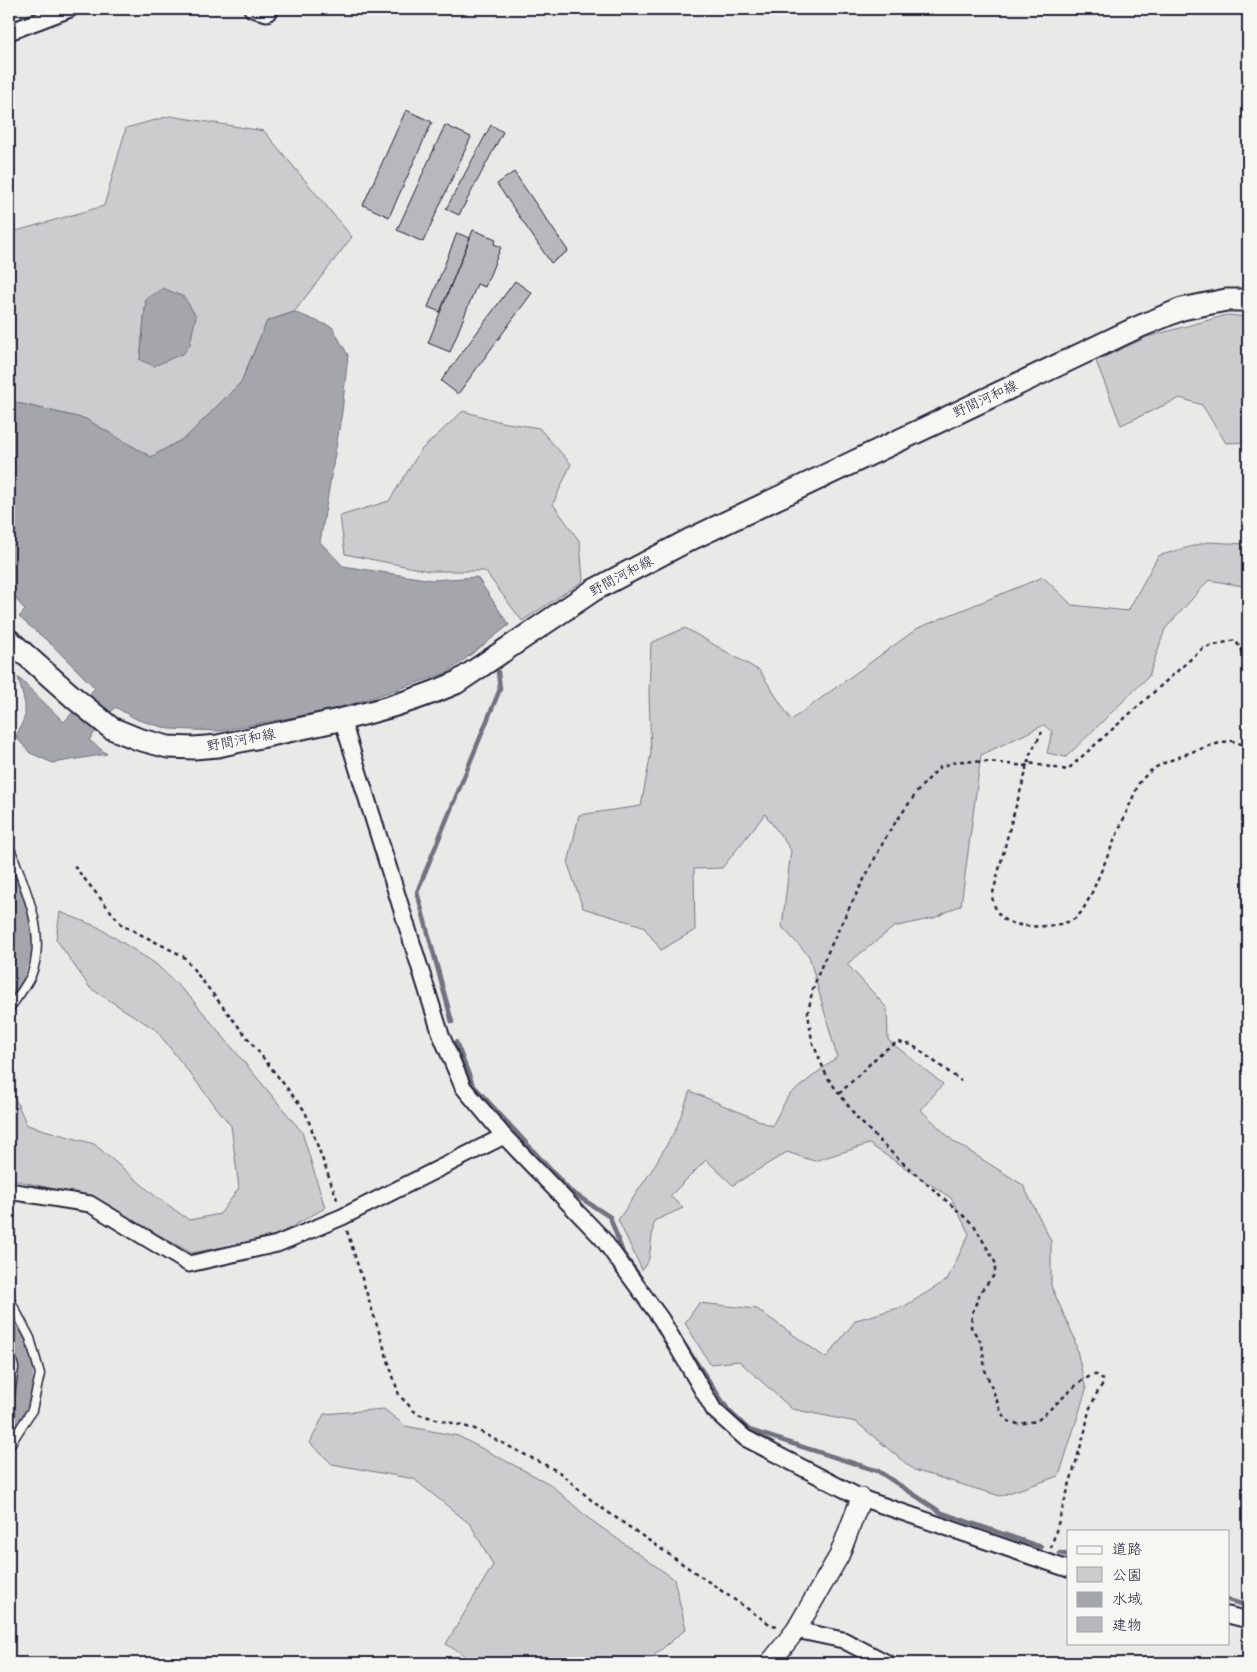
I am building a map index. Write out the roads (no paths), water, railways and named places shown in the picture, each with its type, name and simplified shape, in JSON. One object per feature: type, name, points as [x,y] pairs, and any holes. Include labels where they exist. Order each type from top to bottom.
[{"type":"main road","name":"野間河和線","points":[[10,644],[111,728],[138,739],[168,746],[194,748],[218,746],[383,709],[430,694],[456,683],[594,590],[681,544],[1127,332],[1182,309],[1226,300],[1248,300]]},
{"type":"street","points":[[9,32],[70,9]]},
{"type":"street","points":[[252,9],[267,13],[271,9]]},
{"type":"street","points":[[342,719],[441,1034],[463,1087],[504,1136],[602,1238],[661,1319],[714,1410],[745,1438],[861,1498],[1067,1569]]},
{"type":"street","points":[[9,1191],[90,1204],[189,1264],[276,1244],[342,1216],[504,1136]]},
{"type":"street","points":[[770,1663],[796,1630],[839,1556],[861,1498]]},
{"type":"street","points":[[1230,1616],[1248,1620]]},
{"type":"street","points":[[796,1630],[842,1640],[888,1663]]},
{"type":"lane","points":[[9,846],[32,905],[37,943],[32,974],[9,1009]]},
{"type":"lane","points":[[9,1298],[30,1338],[40,1374],[32,1410],[9,1446]]},
{"type":"lane","points":[[9,1348],[14,1368],[9,1401]]},
{"type":"water","points":[[163,288],[184,297],[196,316],[190,344],[184,353],[154,366],[140,360],[146,299]]},
{"type":"water","points":[[294,312],[332,327],[348,355],[342,412],[320,542],[343,566],[432,580],[477,577],[509,625],[447,673],[337,709],[219,731],[170,729],[138,720],[115,707],[89,740],[107,754],[53,763],[30,753],[16,737],[25,716],[25,704],[18,677],[64,722],[95,688],[51,644],[19,617],[25,610],[9,591],[9,401],[86,419],[151,457],[186,437],[241,382],[267,321]]},
{"type":"waterway","points":[[452,1022],[417,892],[500,689],[498,672]]},
{"type":"waterway","points":[[9,881],[22,915],[24,952],[14,980],[9,987]]},
{"type":"waterway","points":[[456,1042],[473,1085],[570,1191],[610,1217],[623,1253],[641,1278]]},
{"type":"waterway","points":[[9,1323],[19,1343],[25,1371],[25,1381],[20,1403],[9,1424]]},
{"type":"waterway","points":[[678,1335],[729,1411],[749,1430],[878,1471],[942,1513],[1041,1547]]},
{"type":"waterway","points":[[1060,1553],[1067,1555]]},
{"type":"waterway","points":[[1230,1601],[1248,1606]]}]
